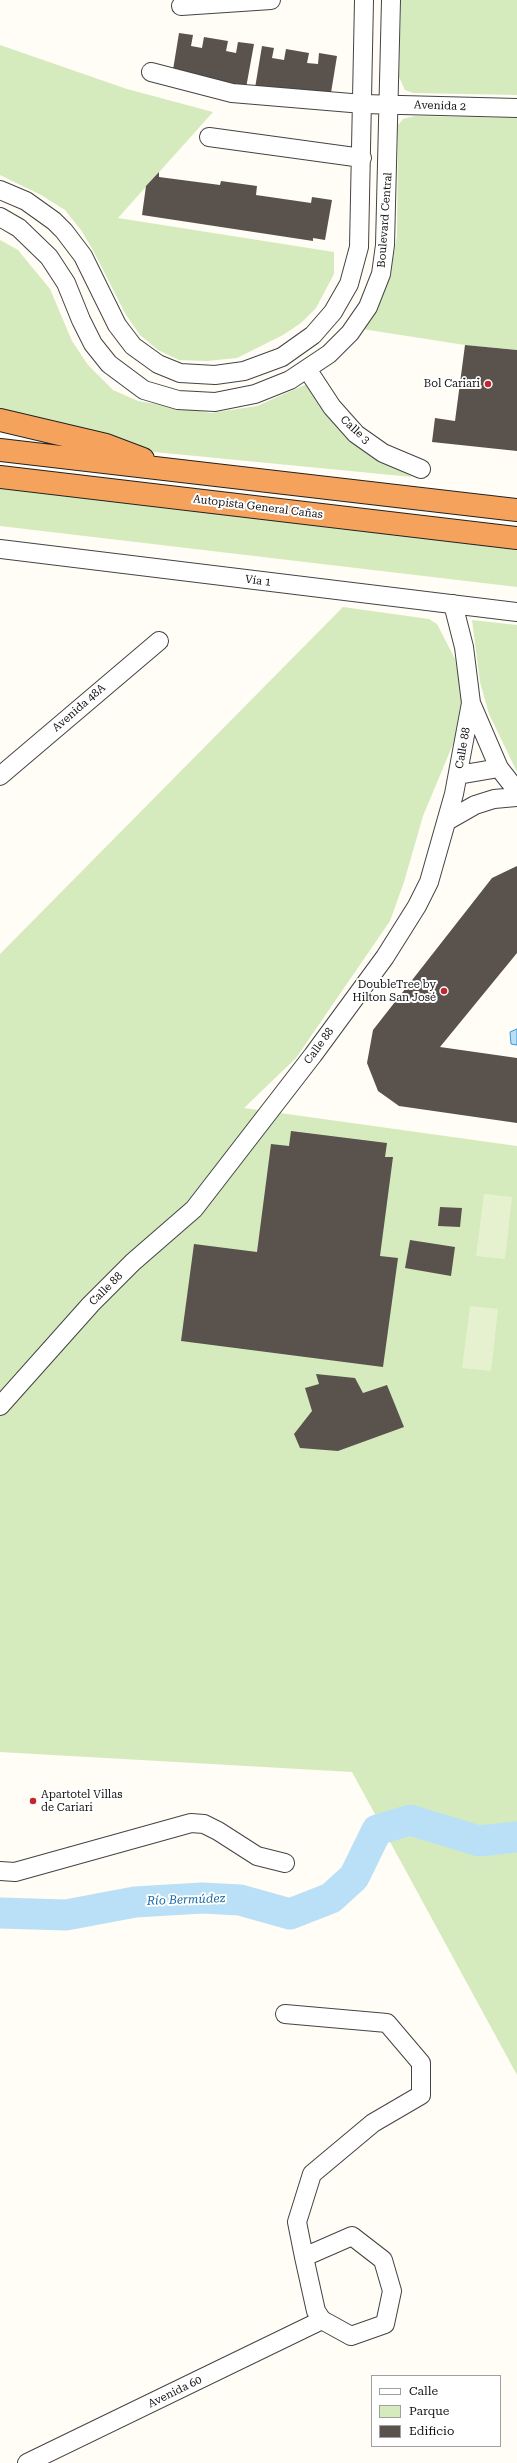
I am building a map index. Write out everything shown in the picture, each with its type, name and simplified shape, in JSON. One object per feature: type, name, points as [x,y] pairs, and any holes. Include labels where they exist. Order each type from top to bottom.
[{"type":"highway","points":[[0,420],[106,445],[168,470]]},
{"type":"highway","points":[[0,450],[517,510]]},
{"type":"highway","name":"Autopista General Cañas","points":[[0,477],[517,538]]},
{"type":"street","points":[[181,6],[271,0]]},
{"type":"street","points":[[0,190],[26,201],[54,221],[64,231],[83,256],[117,325],[133,346],[158,364],[180,373],[215,376],[244,371],[282,357],[313,335],[337,305],[354,268],[360,247],[364,0]]},
{"type":"street","name":"Boulevard Central","points":[[0,217],[19,228],[49,257],[66,283],[81,320],[93,344],[109,364],[144,390],[178,400],[215,402],[256,394],[301,373],[329,354],[360,320],[381,274],[386,245],[391,0]]},
{"type":"street","name":"Avenida 2","points":[[151,72],[232,93],[363,104],[517,108]]},
{"type":"street","points":[[209,137],[362,158]]},
{"type":"street","points":[[313,335],[329,354]]},
{"type":"street","name":"Calle 3","points":[[282,357],[301,373],[356,434],[383,453],[421,470]]},
{"type":"street","name":"Vía 1","points":[[0,549],[517,612]]},
{"type":"street","name":"Calle 88","points":[[0,1406],[91,1304],[133,1262],[194,1209],[313,1055],[385,957],[417,906],[429,882],[447,821],[458,775],[470,702],[464,647],[453,604]]},
{"type":"street","name":"Avenida 48A","points":[[0,776],[159,641]]},
{"type":"street","points":[[470,702],[499,768],[517,791]]},
{"type":"street","points":[[458,775],[499,768]]},
{"type":"street","points":[[447,821],[475,805],[494,798],[517,797]]},
{"type":"street","points":[[0,1871],[15,1872],[191,1823],[204,1824],[218,1831],[257,1856],[285,1863]]},
{"type":"street","points":[[285,2014],[387,2024],[421,2063],[421,2095],[373,2123],[312,2174],[297,2222],[304,2257],[316,2311],[322,2320],[351,2336],[385,2324],[392,2291],[382,2260],[352,2236],[304,2257]]},
{"type":"street","name":"Avenida 60","points":[[26,2463],[322,2320]]},
{"type":"green space","points":[[401,0],[517,0],[517,95],[413,93],[405,90],[399,77]]},
{"type":"green space","points":[[0,45],[127,89],[213,112],[118,218],[334,252],[334,274],[316,308],[301,323],[283,335],[237,358],[207,361],[179,360],[158,350],[140,335],[126,315],[94,252],[81,230],[65,210],[41,195],[0,175]]},
{"type":"green space","points":[[415,116],[517,118],[517,350],[465,345],[362,329],[391,269],[397,236],[398,125],[403,119]]},
{"type":"green space","points":[[0,240],[18,250],[50,289],[72,341],[88,365],[113,390],[138,401],[211,413],[257,406],[307,384],[348,436],[412,477],[144,451],[0,411]]},
{"type":"green space","points":[[0,484],[517,546],[517,587],[0,526]]},
{"type":"green space","points":[[343,607],[429,619],[437,624],[455,659],[463,702],[456,737],[423,816],[404,882],[390,921],[296,1058],[244,1108],[517,1146],[517,2075],[352,1772],[0,1752],[0,954]]},
{"type":"green space","points":[[472,620],[517,625],[517,772],[489,714],[480,682]]},
{"type":"green space","points":[[484,1194],[512,1197],[505,1259],[476,1256]]},
{"type":"green space","points":[[470,1306],[498,1309],[491,1371],[462,1368]]},
{"type":"water","points":[[517,1029],[517,1045],[511,1044],[510,1032]]},
{"type":"building","points":[[179,33],[193,35],[191,46],[202,48],[204,37],[228,41],[226,51],[236,53],[238,42],[254,44],[246,88],[172,76]]},
{"type":"building","points":[[262,46],[274,48],[272,58],[284,60],[286,49],[309,53],[307,63],[318,64],[319,53],[337,56],[330,99],[255,88]]},
{"type":"building","points":[[159,172],[159,177],[220,185],[221,181],[257,186],[256,195],[311,203],[312,197],[332,200],[325,240],[313,238],[313,241],[142,215],[146,186]]},
{"type":"building","name":"Bol Cariari","points":[[465,345],[517,350],[517,451],[432,442],[435,418],[455,421]]},
{"type":"building","name":"DoubleTree by Hilton San José","points":[[517,866],[517,953],[440,1047],[517,1058],[517,1123],[399,1106],[378,1091],[367,1063],[373,1030],[492,878]]},
{"type":"building","points":[[291,1131],[387,1143],[385,1157],[393,1157],[380,1256],[398,1258],[383,1367],[181,1341],[194,1244],[257,1252],[271,1144],[289,1146]]},
{"type":"building","points":[[440,1207],[462,1208],[460,1227],[438,1226]]},
{"type":"building","points":[[410,1240],[455,1247],[451,1276],[405,1268]]},
{"type":"building","points":[[316,1374],[355,1378],[363,1393],[387,1385],[404,1427],[338,1451],[300,1448],[294,1434],[312,1411],[305,1388],[319,1384]]},
{"type":"waterway","name":"Río Bermúdez","points":[[0,1913],[66,1915],[135,1902],[202,1898],[240,1900],[290,1914],[331,1898],[354,1877],[377,1830],[410,1820],[479,1841],[517,1837]]},
{"type":"place","name":"Bol Cariari","points":[[488,384]]},
{"type":"place","name":"DoubleTree by Hilton San José","points":[[444,991]]},
{"type":"place","name":"Apartotel Villas de Cariari","points":[[33,1801]]}]
